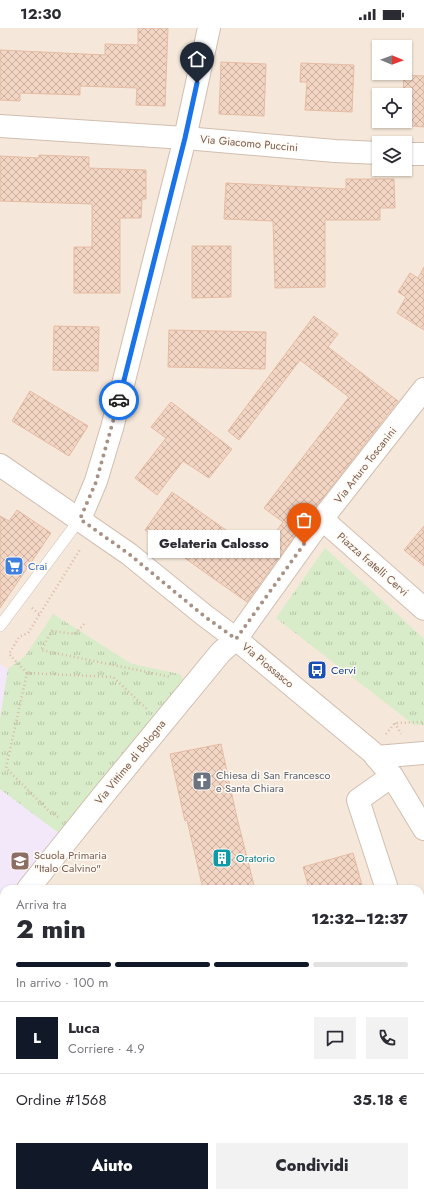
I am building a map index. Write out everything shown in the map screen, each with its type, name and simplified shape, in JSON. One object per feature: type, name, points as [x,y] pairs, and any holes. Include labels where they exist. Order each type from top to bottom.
[{"type":"street","points":[[80,519],[96,482],[112,428],[185,138],[209,28]]},
{"type":"street","name":"Via Giacomo Puccini","points":[[0,126],[185,138],[372,153]]},
{"type":"street","points":[[412,154],[424,154]]},
{"type":"street","name":"Via Arturo Toscanini","points":[[236,639],[322,519],[424,389]]},
{"type":"street","name":"Via Piossasco","points":[[0,465],[129,554],[204,616],[236,639],[372,752],[392,776],[424,829]]},
{"type":"street","name":"Piazza fratelli Cervi","points":[[322,519],[424,608]]},
{"type":"street","name":"Via Vittime di Bologna","points":[[31,885],[196,682],[221,652],[236,639]]},
{"type":"street","points":[[376,757],[424,753]]},
{"type":"street","points":[[386,885],[358,800],[392,776]]},
{"type":"lane","points":[[0,626],[80,519]]},
{"type":"path","points":[[82,547],[28,633],[19,637],[9,654],[27,673],[114,677],[162,724]]},
{"type":"path","points":[[84,624],[75,634],[52,631],[41,650],[196,682]]},
{"type":"path","points":[[27,673],[6,768],[50,812],[75,831]]},
{"type":"path","points":[[395,723],[424,722]]},
{"type":"shaded area","points":[[0,28],[424,28],[424,885],[0,885]]},
{"type":"shaded area","points":[[0,664],[8,669],[0,719]]},
{"type":"shaded area","name":"Scuola Primaria \"Italo Calvino\"","points":[[0,789],[60,834],[22,885],[0,885]]},
{"type":"green space","points":[[325,548],[424,639],[424,725],[414,725],[276,618]]},
{"type":"green space","points":[[53,614],[132,664],[180,674],[186,685],[60,834],[0,789],[0,719],[8,669],[25,656]]},
{"type":"building","points":[[138,28],[168,28],[165,106],[136,105],[137,88],[80,86],[80,95],[20,93],[20,101],[0,100],[0,50],[105,55],[105,44],[138,45]]},
{"type":"building","points":[[221,62],[266,64],[264,116],[219,114]]},
{"type":"building","points":[[301,63],[354,65],[352,112],[305,110],[307,82],[300,82]]},
{"type":"building","points":[[412,75],[424,76],[424,127],[412,126],[412,88],[403,88],[404,80],[412,80]]},
{"type":"building","points":[[39,155],[89,157],[89,168],[146,170],[146,199],[142,199],[141,218],[120,218],[120,293],[74,293],[74,247],[92,247],[92,204],[0,201],[0,156],[39,158]]},
{"type":"building","points":[[346,179],[394,179],[395,208],[380,208],[380,220],[325,220],[325,287],[275,288],[273,221],[224,219],[226,183],[346,189]]},
{"type":"building","points":[[192,246],[231,246],[231,297],[192,298]]},
{"type":"building","points":[[424,267],[424,330],[397,313],[406,297],[398,292],[410,273],[418,278]]},
{"type":"building","points":[[314,316],[338,334],[328,347],[398,401],[312,512],[247,602],[145,530],[172,492],[260,554],[283,522],[264,508],[349,397],[300,360],[239,440],[228,431]]},
{"type":"building","points":[[54,326],[99,327],[98,371],[53,370]]},
{"type":"building","points":[[169,330],[266,332],[265,369],[168,367]]},
{"type":"building","points":[[30,391],[88,426],[69,456],[12,421]]},
{"type":"building","points":[[171,402],[232,449],[209,478],[183,461],[157,495],[135,478],[166,438],[151,427]]},
{"type":"building","name":"Crai","points":[[17,510],[51,533],[0,608],[0,516],[9,521]]},
{"type":"building","points":[[424,526],[424,566],[404,550]]},
{"type":"building","points":[[221,744],[237,818],[254,885],[202,885],[187,820],[185,821],[170,754]]},
{"type":"building","points":[[353,853],[362,885],[308,885],[303,867]]},
{"type":"way so far","points":[[119,400],[96,482],[80,519],[129,554],[204,616],[236,639],[304,544]]},
{"type":"place","name":"Gelateria Calosso","points":[[304,544]]},
{"type":"place","name":"Crai","points":[[14,566]]},
{"type":"place","name":"Cervi","points":[[317,670]]},
{"type":"place","name":"Chiesa di San Francesco e Santa Chiara","points":[[202,781]]},
{"type":"place","name":"Oratorio","points":[[222,858]]},
{"type":"place","name":"Scuola Primaria \"Italo Calvino\"","points":[[20,861]]},
{"type":"route","points":[[119,400],[185,138],[197,83]]}]
